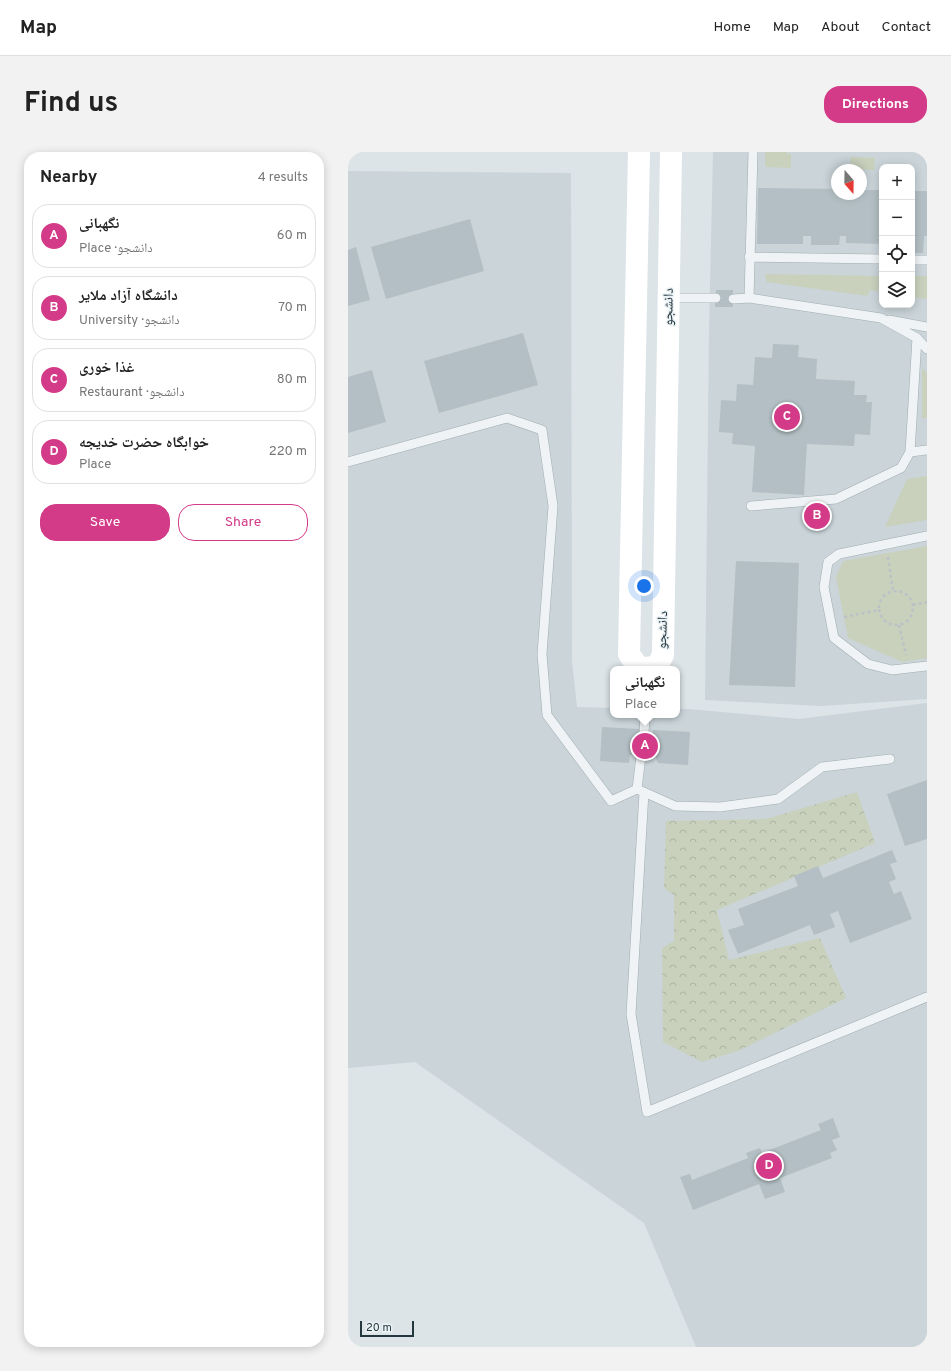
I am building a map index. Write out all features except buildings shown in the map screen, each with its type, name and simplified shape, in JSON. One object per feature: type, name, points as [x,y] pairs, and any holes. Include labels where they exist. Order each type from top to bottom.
[{"type":"main road","name":"دانشجو","points":[[637,666],[629,654],[639,152]]},
{"type":"main road","name":"دانشجو","points":[[657,666],[663,655],[671,152]]},
{"type":"lane","points":[[749,298],[753,152]]},
{"type":"lane","points":[[749,257],[879,259]]},
{"type":"lane","points":[[915,260],[927,260]]},
{"type":"lane","points":[[669,298],[716,298]]},
{"type":"lane","points":[[733,299],[749,298],[881,318],[927,327]]},
{"type":"lane","points":[[881,318],[918,338],[927,349]]},
{"type":"lane","points":[[751,506],[836,499],[901,468],[910,452],[918,338]]},
{"type":"lane","points":[[348,462],[507,418],[542,430],[553,506],[542,654],[547,715],[582,759],[611,801],[640,791],[675,806],[720,807],[778,799],[822,767],[890,759]]},
{"type":"lane","points":[[910,452],[927,450]]},
{"type":"lane","points":[[927,536],[839,554],[828,562],[824,587],[834,638],[868,664],[892,670],[927,666]]},
{"type":"lane","points":[[644,734],[645,718]]},
{"type":"lane","points":[[641,756],[631,1014],[647,1112],[927,997]]},
{"type":"path","points":[[887,553],[893,590]]},
{"type":"path","points":[[893,590],[899,590],[909,596],[914,605],[914,610],[909,620],[899,625],[888,623],[884,620],[879,610],[881,600],[893,590]]},
{"type":"path","points":[[914,605],[927,602]]},
{"type":"path","points":[[844,617],[879,610]]},
{"type":"path","points":[[899,625],[907,662]]},
{"type":"shaded area","points":[[713,152],[927,152],[927,699],[821,706],[705,700],[709,333]]},
{"type":"shaded area","points":[[348,171],[571,173],[572,661],[577,707],[610,708],[610,718],[680,718],[680,709],[688,709],[799,719],[927,703],[927,1347],[696,1347],[644,1223],[415,1062],[348,1068]]},
{"type":"green space","points":[[765,152],[787,152],[787,154],[791,154],[791,168],[765,167]]},
{"type":"green space","points":[[851,157],[875,158],[874,170],[867,170],[867,164],[850,164]]},
{"type":"green space","points":[[765,274],[879,276],[879,292],[870,290],[867,296],[767,282]]},
{"type":"green space","points":[[915,276],[927,276],[927,299],[915,297]]},
{"type":"green space","points":[[922,368],[927,373],[927,418],[922,418]]},
{"type":"green space","points":[[927,476],[927,520],[885,527],[907,479]]},
{"type":"green space","points":[[927,546],[927,658],[902,662],[848,638],[836,577],[843,561]]},
{"type":"green space","points":[[857,792],[875,843],[717,910],[729,960],[820,938],[846,998],[738,1051],[702,1062],[663,1042],[662,948],[674,941],[674,895],[664,888],[666,821],[766,819]]},
{"type":"place","name":"غذا خوری","points":[[787,417]]},
{"type":"place","name":"دانشگاه آزاد ملایر","points":[[817,516]]},
{"type":"place","name":"نگهبانی","points":[[645,746]]},
{"type":"place","name":"خوابگاه حضرت خدیجه","points":[[769,1166]]}]
